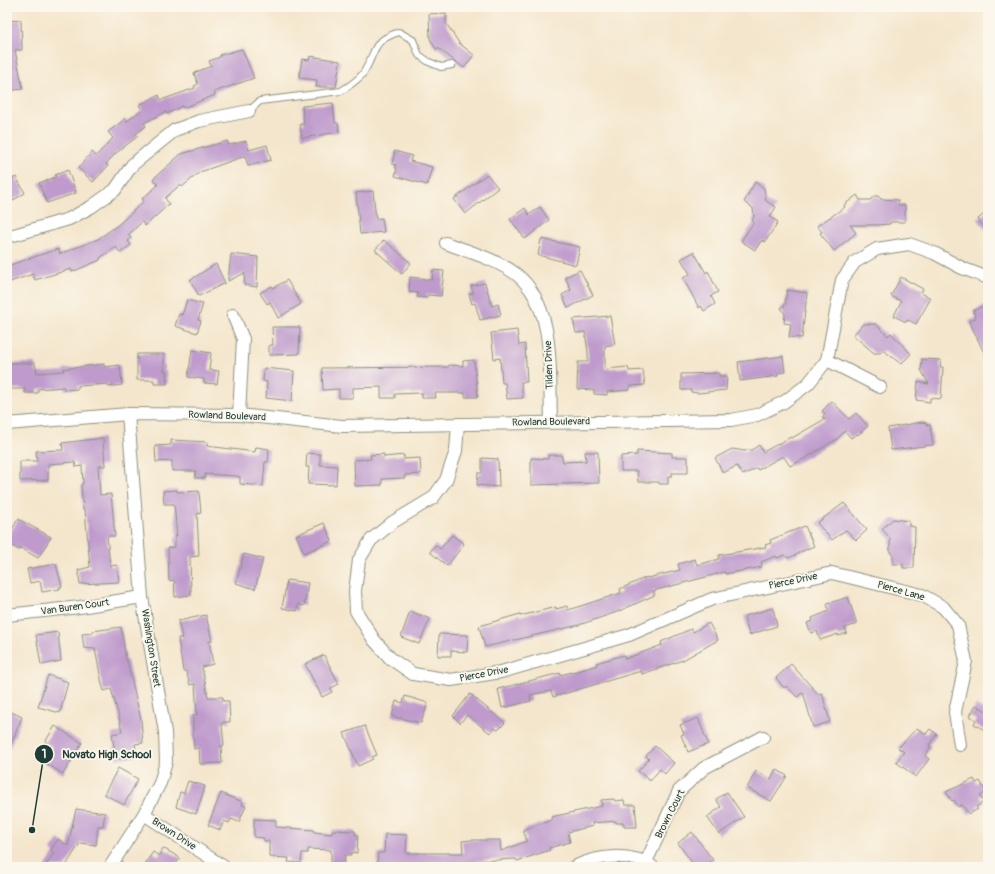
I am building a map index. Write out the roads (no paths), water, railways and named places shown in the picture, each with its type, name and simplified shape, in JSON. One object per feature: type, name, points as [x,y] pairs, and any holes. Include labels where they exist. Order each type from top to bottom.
[{"type":"street","points":[[7,238],[69,219],[91,207],[116,190],[132,165],[176,130],[199,121],[249,111]]},
{"type":"street","name":"Tilden Drive","points":[[446,243],[489,259],[516,275],[531,291],[543,316],[548,335],[551,422]]},
{"type":"street","name":"Rowland Boulevard","points":[[7,424],[128,414],[239,415],[342,426],[731,420],[757,415],[784,402],[808,384],[827,360],[842,280],[856,262],[877,249],[909,244],[934,253],[962,268],[988,278]]},
{"type":"street","points":[[233,315],[243,339],[239,415]]},
{"type":"street","points":[[827,360],[880,386]]},
{"type":"street","name":"Washington Street","points":[[110,867],[144,814],[160,783],[166,762],[165,732],[142,597],[128,414]]},
{"type":"street","name":"Pierce Drive","points":[[458,424],[456,451],[446,480],[433,498],[392,522],[371,540],[359,560],[355,591],[356,611],[374,640],[390,658],[413,674],[451,680],[501,672],[629,635],[712,599],[832,573]]},
{"type":"street","name":"Pierce Lane","points":[[832,573],[922,595],[943,607],[958,625],[966,661],[955,712],[960,745]]},
{"type":"street","name":"Van Buren Court","points":[[7,615],[80,607],[142,597]]},
{"type":"street","name":"Brown Court","points":[[650,865],[679,791],[704,768],[763,736]]},
{"type":"street","name":"Brown Drive","points":[[144,814],[224,867]]},
{"type":"street","points":[[574,867],[588,860],[615,856],[650,865]]},
{"type":"lane","points":[[249,111],[260,101],[340,91],[352,84],[364,72],[377,44],[386,37],[399,32],[413,40],[419,55],[429,62],[441,67],[452,65]]},
{"type":"place","name":"Novato High School","points":[[32,830]]}]
